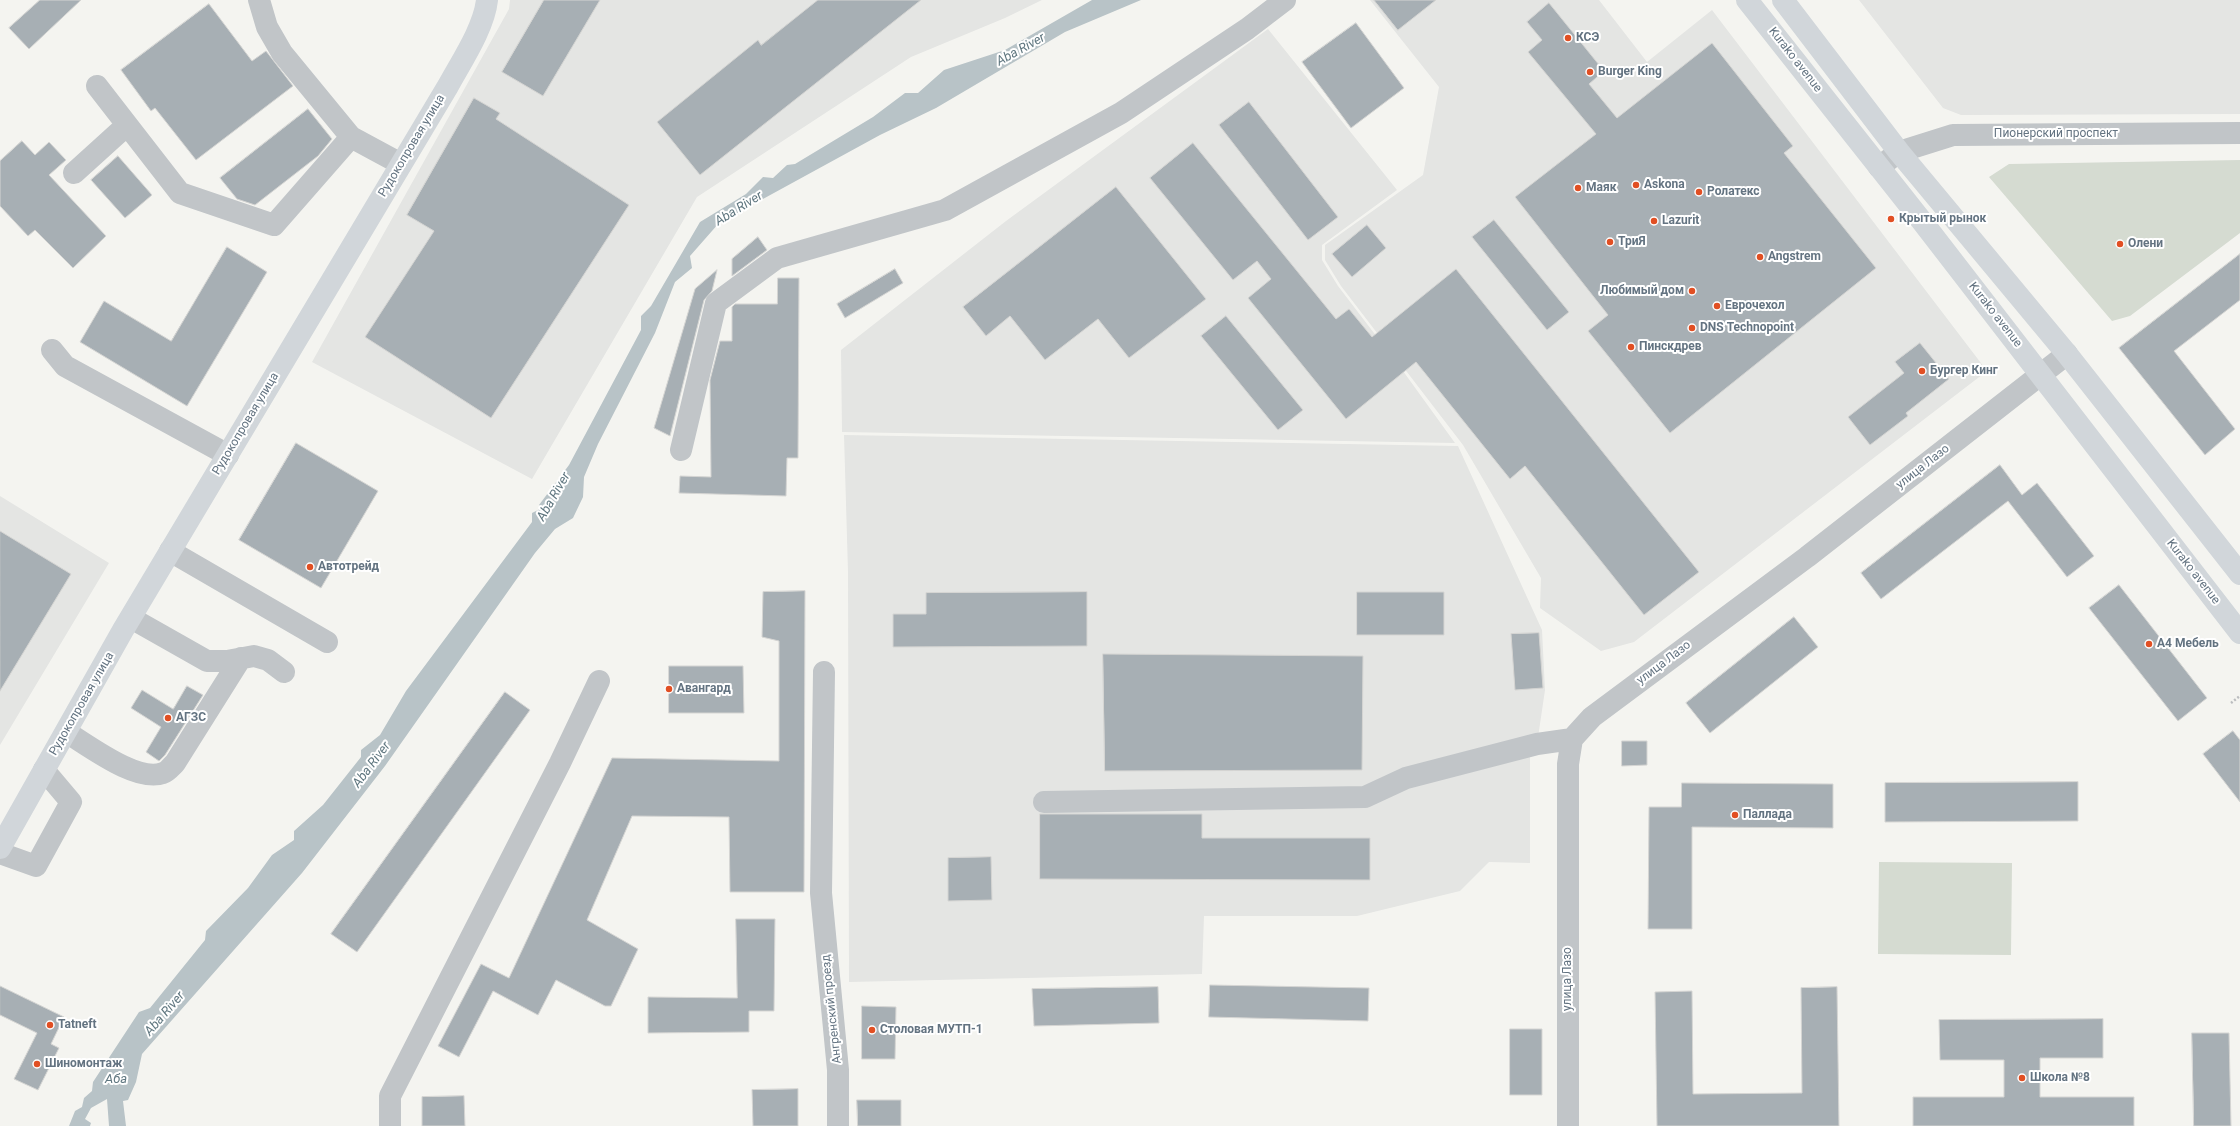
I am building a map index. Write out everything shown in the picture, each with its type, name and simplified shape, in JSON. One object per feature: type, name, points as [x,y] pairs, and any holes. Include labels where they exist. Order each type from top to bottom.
[{"type":"main road","name":"Рудокопровая улица","points":[[0,848],[170,551],[401,164],[471,43],[486,7],[487,0]]},
{"type":"main road","name":"Kurako avenue","points":[[1747,0],[2041,375],[2240,633]]},
{"type":"main road","points":[[1783,0],[1899,152],[2067,354],[2240,574]]},
{"type":"street","points":[[259,0],[267,27],[282,53],[351,137],[401,164]]},
{"type":"street","points":[[681,450],[716,303],[777,258],[945,210],[1121,113],[1247,28],[1285,0]]},
{"type":"street","points":[[97,86],[180,193],[274,225],[351,137]]},
{"type":"street","points":[[74,173],[127,125]]},
{"type":"street","name":"Пионерский проспект","points":[[1879,167],[1899,152],[1953,135],[2240,133]]},
{"type":"street","points":[[52,350],[65,366],[228,455]]},
{"type":"street","name":"улица Лазо","points":[[1568,1126],[1568,764],[1572,739],[1592,717],[1807,557],[2067,354]]},
{"type":"street","points":[[170,551],[327,642]]},
{"type":"street","points":[[131,618],[207,661],[227,661],[254,656],[268,660],[284,672]]},
{"type":"street","points":[[66,732],[129,770],[153,775],[164,773],[175,763],[241,658]]},
{"type":"street","name":"Ангренский проезд","points":[[824,672],[821,892],[838,1070],[838,1126]]},
{"type":"street","points":[[390,1126],[390,1096],[560,763],[599,681]]},
{"type":"street","points":[[1044,802],[1366,797],[1406,778],[1537,744],[1572,739]]},
{"type":"street","points":[[0,853],[36,866],[71,802],[44,770]]},
{"type":"path","points":[[2231,703],[2240,696]]},
{"type":"shaded area","points":[[510,0],[1042,0],[1005,18],[911,57],[697,197],[532,479],[312,362],[509,9]]},
{"type":"shaded area","points":[[1370,0],[1599,0],[1647,62],[1712,10],[1987,371],[1634,642],[1601,651],[1540,608],[1541,578],[1463,445],[1341,286],[1325,260],[1325,245],[1423,175],[1439,87]]},
{"type":"shaded area","points":[[1859,0],[2240,0],[2240,114],[1961,115],[1943,108]]},
{"type":"shaded area","points":[[1268,29],[1397,190],[1322,245],[1322,260],[1338,286],[1403,371],[1455,443],[842,432],[841,350],[1006,221]]},
{"type":"shaded area","points":[[2240,160],[2240,233],[2130,316],[2112,321],[1989,177],[2009,164]]},
{"type":"shaded area","points":[[844,435],[1458,446],[1542,630],[1545,690],[1537,744],[1530,755],[1530,863],[1489,862],[1460,891],[1357,916],[1204,916],[1202,974],[849,982],[848,572]]},
{"type":"shaded area","points":[[0,496],[109,563],[0,745]]},
{"type":"shaded area","points":[[1879,862],[2012,863],[2011,955],[1878,954]]},
{"type":"water","name":"Аба","points":[[1092,0],[1141,0],[1065,32],[936,108],[880,135],[719,223],[690,256],[692,268],[675,282],[655,333],[598,444],[584,477],[583,497],[573,518],[555,529],[535,553],[385,766],[302,873],[142,1054],[136,1082],[128,1100],[123,1101],[126,1126],[109,1126],[107,1099],[91,1108],[85,1119],[91,1123],[90,1126],[69,1126],[75,1111],[82,1107],[84,1098],[92,1091],[93,1082],[139,1012],[150,1008],[205,940],[206,931],[248,888],[272,855],[294,840],[294,831],[323,805],[361,757],[361,750],[380,735],[406,691],[532,522],[532,513],[542,508],[539,505],[569,465],[641,330],[641,316],[651,306],[700,222],[746,194],[763,177],[773,178],[787,165],[795,164],[873,117],[905,93],[918,93],[944,70],[1005,50]]},
{"type":"building","points":[[40,0],[81,0],[29,49],[9,28]]},
{"type":"building","points":[[544,0],[600,0],[543,96],[502,72]]},
{"type":"building","points":[[818,0],[921,0],[700,175],[657,122],[758,40],[761,45]]},
{"type":"building","points":[[1374,0],[1436,0],[1398,30]]},
{"type":"building","points":[[1549,3],[1604,71],[1589,84],[1617,118],[1712,43],[1793,146],[1784,153],[1876,268],[1670,433],[1588,331],[1608,315],[1515,197],[1596,134],[1528,52],[1542,40],[1527,22]]},
{"type":"building","points":[[209,4],[252,61],[266,51],[293,86],[196,160],[155,108],[151,111],[121,70]]},
{"type":"building","points":[[1356,23],[1404,88],[1351,128],[1302,62]]},
{"type":"building","points":[[474,98],[500,113],[496,119],[629,205],[491,418],[365,337],[434,231],[407,215]]},
{"type":"building","points":[[1249,102],[1338,217],[1308,240],[1219,125]]},
{"type":"building","points":[[308,109],[332,139],[318,156],[255,205],[237,199],[220,178]]},
{"type":"building","points":[[22,141],[35,155],[49,142],[66,160],[49,175],[106,236],[73,268],[35,230],[28,236],[0,206],[0,161]]},
{"type":"building","points":[[1193,143],[1336,319],[1349,309],[1372,337],[1456,269],[1699,572],[1644,615],[1525,466],[1510,479],[1416,362],[1346,419],[1248,298],[1271,279],[1257,261],[1233,280],[1150,178]]},
{"type":"building","points":[[118,156],[152,195],[125,218],[91,180]]},
{"type":"building","points":[[1116,187],[1206,299],[1129,358],[1098,319],[1045,360],[1010,316],[986,336],[963,307]]},
{"type":"building","points":[[1494,220],[1569,312],[1547,330],[1472,237]]},
{"type":"building","points":[[1367,225],[1386,248],[1352,277],[1332,254]]},
{"type":"building","points":[[758,237],[767,250],[732,276],[732,259]]},
{"type":"building","points":[[227,247],[267,272],[187,406],[80,342],[104,301],[171,341]]},
{"type":"building","points":[[2240,254],[2240,300],[2174,351],[2235,429],[2205,455],[2119,348]]},
{"type":"building","points":[[895,269],[903,283],[845,318],[837,304]]},
{"type":"building","points":[[717,270],[712,291],[704,300],[670,436],[654,428],[695,289]]},
{"type":"building","points":[[778,278],[799,278],[798,458],[787,458],[786,496],[679,493],[680,476],[711,477],[710,380],[720,341],[732,341],[732,307],[735,304],[777,304]]},
{"type":"building","points":[[1226,316],[1303,410],[1278,430],[1201,336]]},
{"type":"building","points":[[1920,343],[1949,379],[1906,413],[1908,416],[1870,445],[1848,417],[1904,373],[1895,362]]},
{"type":"building","points":[[296,443],[378,491],[321,588],[239,540]]},
{"type":"building","points":[[2000,465],[2022,495],[2037,483],[2094,556],[2067,577],[2008,501],[1881,599],[1861,573]]},
{"type":"building","points":[[0,531],[71,574],[0,691]]},
{"type":"building","points":[[2119,585],[2207,698],[2178,721],[2089,608]]},
{"type":"building","points":[[805,591],[804,892],[730,892],[729,817],[632,816],[587,920],[638,949],[611,1006],[605,1006],[556,980],[538,1015],[493,991],[459,1057],[438,1046],[481,964],[509,978],[612,758],[779,761],[779,641],[762,637],[763,592]]},
{"type":"building","points":[[1087,592],[1087,646],[893,647],[893,614],[926,614],[926,593]]},
{"type":"building","points":[[1357,592],[1444,592],[1444,635],[1357,635]]},
{"type":"building","points":[[1794,617],[1818,647],[1710,733],[1686,703]]},
{"type":"building","points":[[1539,633],[1543,688],[1515,690],[1511,634]]},
{"type":"building","points":[[1103,654],[1363,656],[1362,770],[1105,771]]},
{"type":"building","points":[[669,666],[743,666],[744,713],[669,713]]},
{"type":"building","name":"АГЗС","points":[[187,686],[203,695],[165,755],[159,761],[146,752],[161,727],[131,708],[142,690],[173,709]]},
{"type":"building","points":[[505,692],[530,710],[357,952],[331,934]]},
{"type":"building","points":[[2233,731],[2240,740],[2240,802],[2203,754]]},
{"type":"building","points":[[1622,741],[1647,741],[1647,765],[1622,766]]},
{"type":"building","points":[[2078,782],[2078,821],[1885,822],[1885,783]]},
{"type":"building","points":[[1682,783],[1833,784],[1833,828],[1692,827],[1692,929],[1648,929],[1649,807],[1681,807]]},
{"type":"building","points":[[1040,814],[1202,814],[1202,838],[1370,838],[1370,880],[1040,879]]},
{"type":"building","points":[[991,857],[992,900],[948,901],[948,858]]},
{"type":"building","points":[[736,919],[775,919],[774,1011],[749,1011],[749,1032],[648,1033],[648,997],[737,998]]},
{"type":"building","points":[[1210,985],[1369,988],[1368,1021],[1209,1017]]},
{"type":"building","points":[[0,986],[64,1017],[51,1044],[59,1048],[38,1090],[14,1079],[37,1033],[0,1015]]},
{"type":"building","points":[[1158,987],[1159,1023],[1034,1026],[1032,989]]},
{"type":"building","points":[[1837,987],[1839,1126],[1657,1126],[1655,992],[1692,991],[1693,1094],[1802,1093],[1801,988]]},
{"type":"building","points":[[862,1006],[896,1007],[895,1059],[862,1059]]},
{"type":"building","name":"Школа №8","points":[[2103,1019],[2103,1058],[2040,1058],[2040,1097],[2134,1097],[2134,1126],[1913,1126],[1913,1097],[2004,1097],[2004,1060],[1940,1060],[1939,1020]]},
{"type":"building","points":[[1510,1029],[1542,1029],[1542,1095],[1510,1095]]},
{"type":"building","points":[[2192,1033],[2229,1033],[2231,1126],[2194,1126]]},
{"type":"building","points":[[798,1089],[798,1126],[753,1126],[752,1090]]},
{"type":"building","points":[[464,1096],[465,1126],[422,1126],[422,1097]]},
{"type":"building","points":[[857,1100],[901,1100],[901,1126],[858,1126]]},
{"type":"place","name":"КСЭ","points":[[1568,38]]},
{"type":"place","name":"Burger King","points":[[1590,72]]},
{"type":"place","name":"Askona","points":[[1636,185]]},
{"type":"place","name":"Маяк","points":[[1578,188]]},
{"type":"place","name":"Ролатекс","points":[[1699,192]]},
{"type":"place","name":"Крытый рынок","points":[[1891,219]]},
{"type":"place","name":"Lazurit","points":[[1654,221]]},
{"type":"place","name":"ТриЯ","points":[[1610,242]]},
{"type":"place","name":"Олени","points":[[2120,244]]},
{"type":"place","name":"Angstrem","points":[[1760,257]]},
{"type":"place","name":"Любимый дом","points":[[1692,291]]},
{"type":"place","name":"Еврочехол","points":[[1717,306]]},
{"type":"place","name":"DNS Technopoint","points":[[1692,328]]},
{"type":"place","name":"Пинскдрев","points":[[1631,347]]},
{"type":"place","name":"Бургер Кинг","points":[[1922,371]]},
{"type":"place","name":"Автотрейд","points":[[310,567]]},
{"type":"place","name":"А4 Мебель","points":[[2149,644]]},
{"type":"place","name":"Авангард","points":[[669,689]]},
{"type":"place","name":"АГЗС","points":[[168,718]]},
{"type":"place","name":"Паллада","points":[[1735,815]]},
{"type":"place","name":"Tatneft","points":[[50,1025]]},
{"type":"place","name":"Столовая МУТП-1","points":[[872,1030]]},
{"type":"place","name":"Шиномонтаж","points":[[37,1064]]},
{"type":"place","name":"Школа №8","points":[[2022,1078]]},
{"type":"water label","name":"Aba River","points":[[1021,50]]},
{"type":"water label","name":"Aba River","points":[[739,209]]},
{"type":"water label","name":"Aba River","points":[[554,497]]},
{"type":"water label","name":"Aba River","points":[[372,765]]},
{"type":"water label","name":"Aba River","points":[[165,1014]]}]
